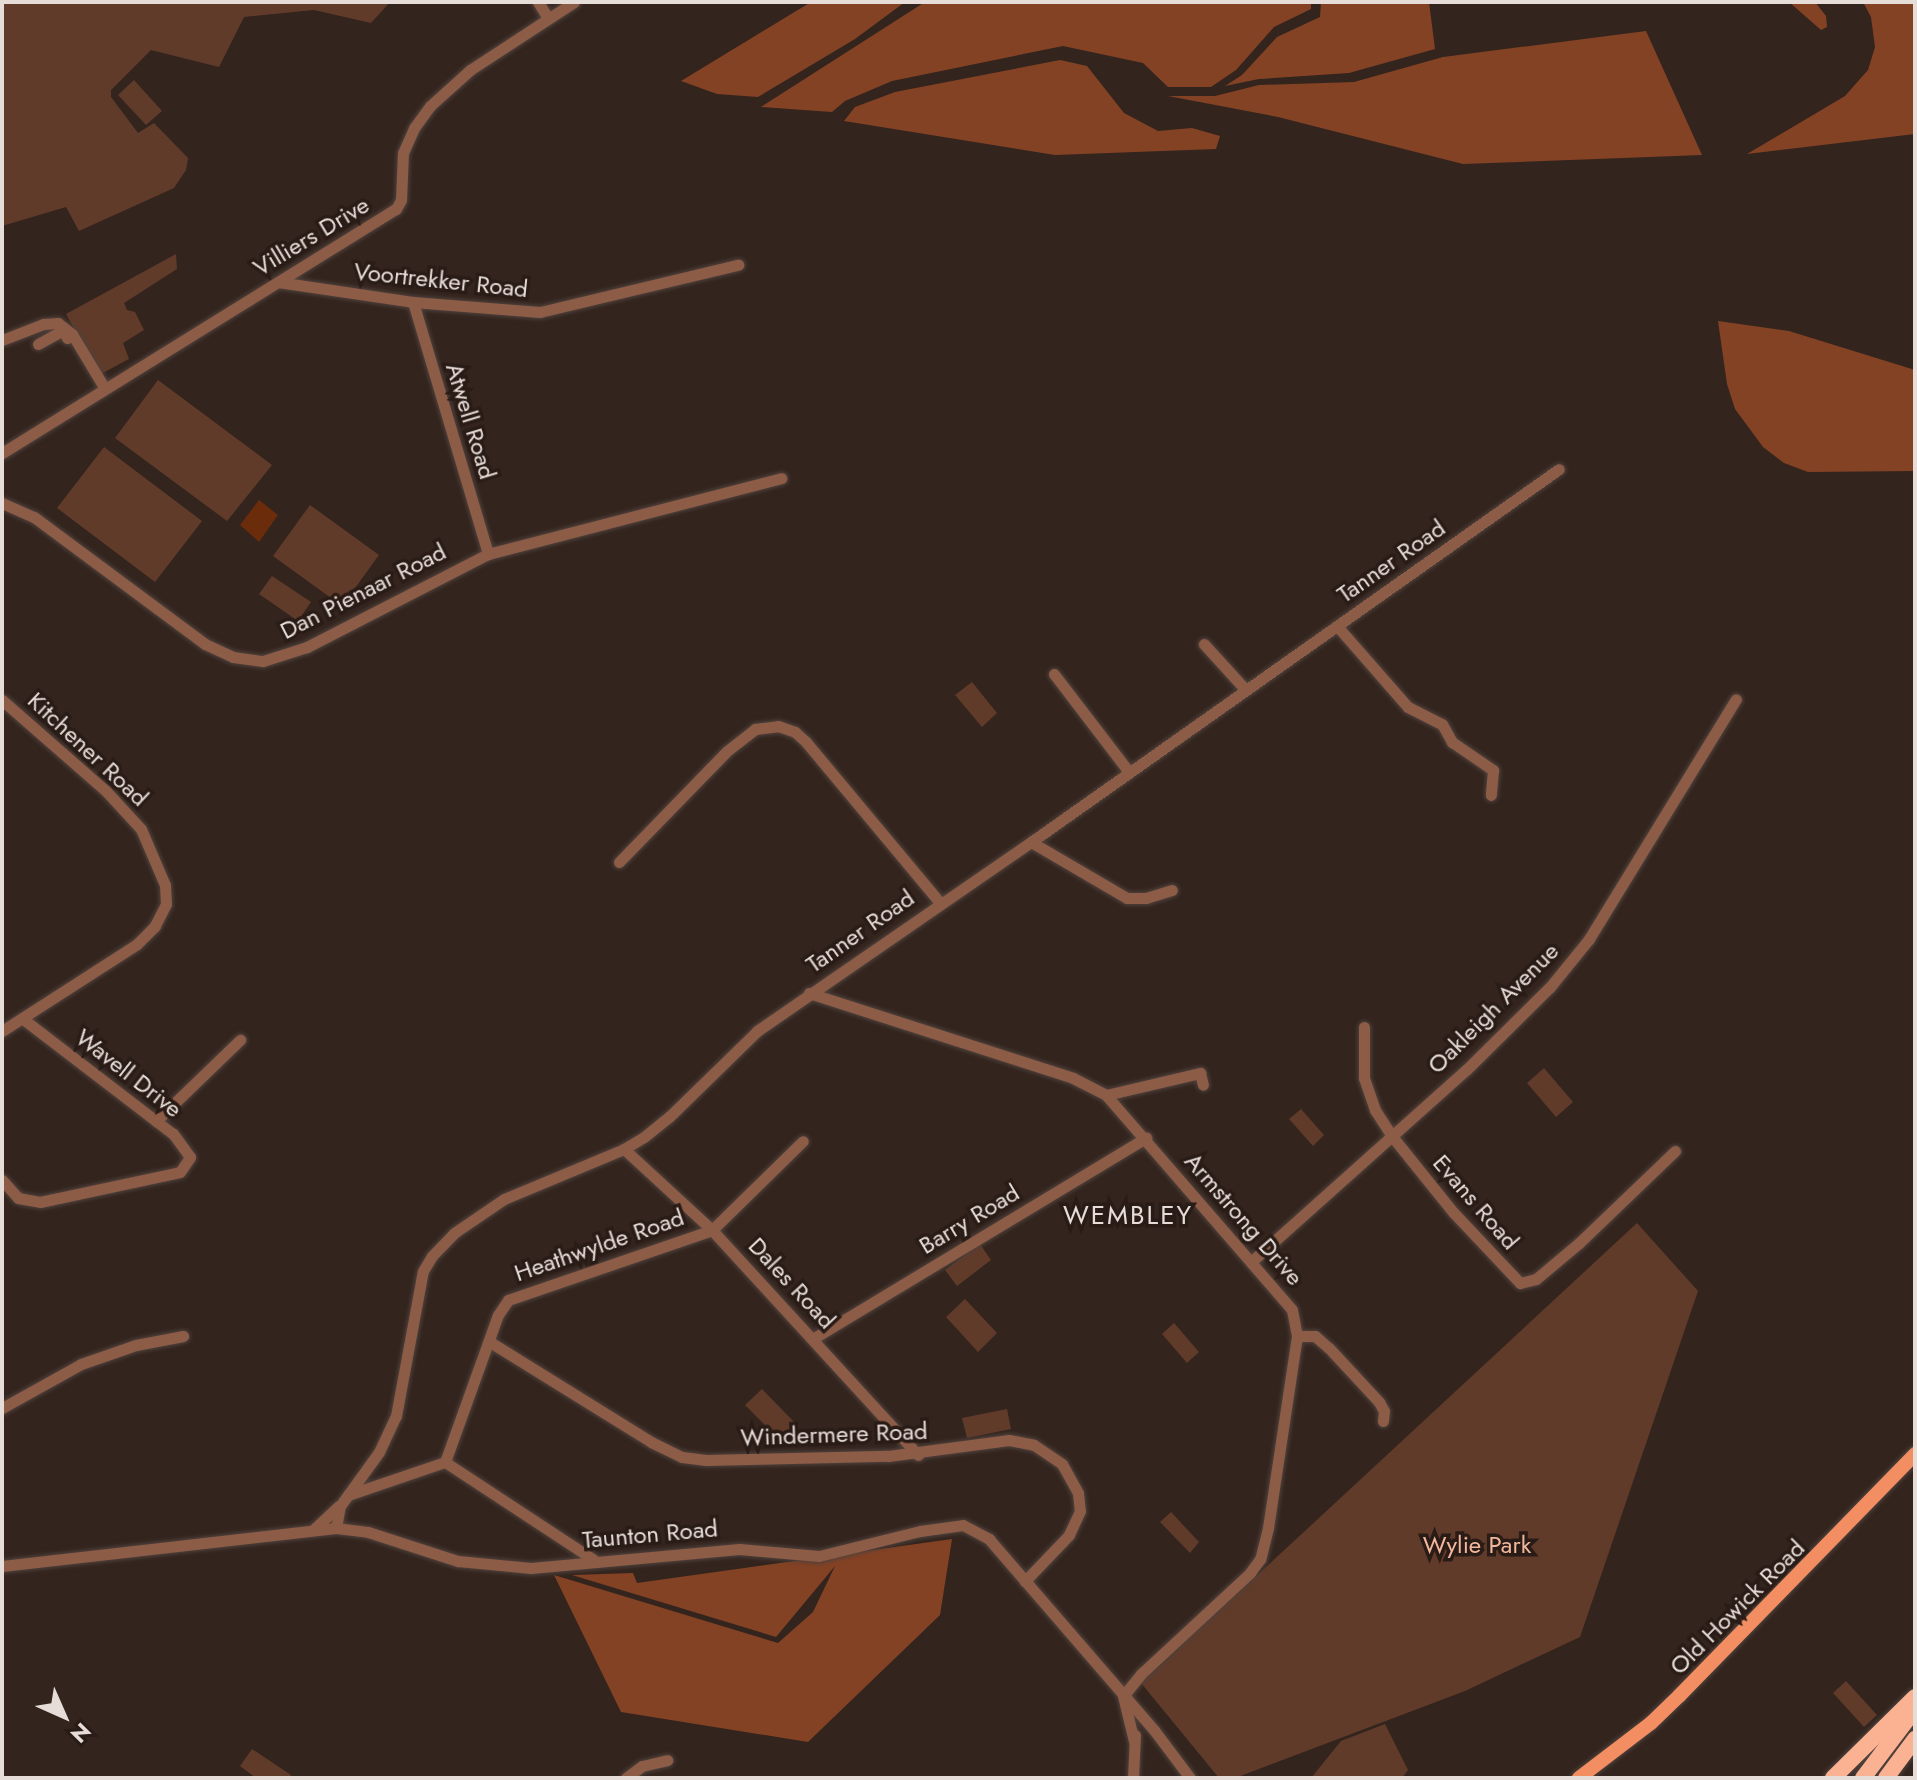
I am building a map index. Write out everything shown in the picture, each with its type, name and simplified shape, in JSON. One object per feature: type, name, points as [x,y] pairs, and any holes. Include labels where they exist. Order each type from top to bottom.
[{"type":"highway","points":[[1833,1778],[1915,1697]]},
{"type":"highway","points":[[1863,1778],[1915,1710]]},
{"type":"highway","points":[[1886,1778],[1915,1739]]},
{"type":"main road","name":"Old Howick Road","points":[[1579,1778],[1651,1723],[1689,1687],[1915,1454]]},
{"type":"street","points":[[538,2],[548,18]]},
{"type":"street","name":"Villiers Drive","points":[[2,453],[396,209],[402,192],[403,153],[423,114],[470,70],[574,2]]},
{"type":"street","name":"Voortrekker Road","points":[[278,282],[413,302],[540,312],[738,265]]},
{"type":"street","name":"Atwell Road","points":[[413,302],[488,554]]},
{"type":"street","points":[[2,340],[43,324],[58,323],[72,334],[101,389]]},
{"type":"street","points":[[38,344],[63,330],[101,389]]},
{"type":"street","name":"Tanner Road","points":[[336,1528],[340,1506],[379,1452],[396,1416],[418,1285],[432,1256],[468,1222],[504,1199],[624,1149],[669,1117],[746,1039],[809,993],[1031,842],[1559,469]]},
{"type":"street","name":"Dan Pienaar Road","points":[[2,503],[34,517],[205,644],[247,660],[278,658],[307,647],[488,554],[781,478]]},
{"type":"street","points":[[1337,626],[1408,707],[1442,724],[1452,742],[1493,770],[1491,795]]},
{"type":"street","points":[[1204,644],[1245,689]]},
{"type":"street","points":[[1054,674],[1129,772]]},
{"type":"street","name":"Oakleigh Avenue","points":[[1251,1262],[1515,1024],[1577,956],[1736,699]]},
{"type":"street","name":"Kitchener Road","points":[[2,700],[125,809],[147,840],[165,885],[166,904],[161,917],[137,944],[2,1031]]},
{"type":"street","points":[[619,862],[727,751],[755,729],[778,726],[795,732],[806,742],[940,903]]},
{"type":"street","points":[[1031,842],[1127,898],[1146,898],[1172,890]]},
{"type":"street","name":"Armstrong Drive","points":[[809,993],[1073,1078],[1106,1095],[1292,1310],[1297,1336],[1268,1528],[1260,1559],[1250,1573],[1141,1674],[1123,1696]]},
{"type":"street","name":"Wavell Drive","points":[[2,1180],[18,1198],[40,1202],[180,1172],[189,1162],[188,1151],[156,1121],[22,1018]]},
{"type":"street","name":"Evans Road","points":[[1364,1027],[1364,1078],[1375,1110],[1391,1135],[1453,1212],[1514,1278],[1524,1284],[1536,1279],[1675,1151]]},
{"type":"street","points":[[156,1121],[240,1040]]},
{"type":"street","points":[[1106,1095],[1200,1073],[1203,1085]]},
{"type":"street","name":"Barry Road","points":[[814,1338],[1146,1138]]},
{"type":"street","name":"Heathwylde Road","points":[[445,1462],[502,1307],[511,1298],[712,1230],[803,1141]]},
{"type":"street","name":"Dales Road","points":[[624,1149],[712,1230],[918,1455]]},
{"type":"street","points":[[2,1408],[81,1364],[136,1345],[183,1336]]},
{"type":"street","points":[[1297,1336],[1315,1336],[1329,1348],[1379,1402],[1384,1411],[1383,1421]]},
{"type":"street","name":"Windermere Road","points":[[490,1342],[651,1442],[682,1457],[706,1460],[918,1455],[1009,1440],[1034,1445],[1062,1464],[1078,1493],[1080,1511],[1058,1550],[1025,1581]]},
{"type":"street","points":[[347,1495],[445,1462],[594,1560]]},
{"type":"street","points":[[313,1530],[340,1506]]},
{"type":"street","name":"Taunton Road","points":[[2,1566],[336,1528],[368,1532],[429,1555],[480,1565],[531,1568],[739,1549],[819,1556],[920,1531],[963,1525],[989,1539],[1141,1715],[1190,1778]]},
{"type":"street","points":[[1123,1696],[1134,1741]]},
{"type":"street","points":[[1133,1778],[1134,1741],[1141,1715]]},
{"type":"street","points":[[626,1778],[642,1766],[667,1760]]},
{"type":"green space","points":[[2,2],[390,2],[371,23],[314,10],[244,17],[219,67],[151,50],[111,90],[111,97],[138,133],[154,123],[188,158],[186,170],[174,188],[79,231],[66,207],[2,226]]},
{"type":"green space","points":[[134,80],[162,111],[146,125],[118,95]]},
{"type":"green space","points":[[176,254],[177,269],[124,303],[127,310],[135,312],[144,330],[123,343],[129,359],[99,375],[66,314]]},
{"type":"green space","points":[[158,380],[272,465],[227,521],[115,438]]},
{"type":"green space","points":[[104,447],[202,521],[155,582],[57,508]]},
{"type":"green space","points":[[310,505],[379,555],[342,606],[273,556]]},
{"type":"green space","points":[[272,576],[311,602],[298,621],[259,594]]},
{"type":"green space","points":[[972,682],[997,713],[982,727],[955,695]]},
{"type":"green space","points":[[1544,1068],[1573,1102],[1556,1117],[1527,1083]]},
{"type":"green space","points":[[1301,1109],[1324,1135],[1313,1146],[1289,1119]]},
{"type":"green space","name":"Wylie Park","points":[[1637,1223],[1698,1291],[1580,1637],[1465,1691],[1235,1778],[1219,1778],[1141,1683]]},
{"type":"green space","points":[[980,1244],[991,1260],[957,1286],[945,1270]]},
{"type":"green space","points":[[965,1299],[997,1333],[978,1352],[946,1317]]},
{"type":"green space","points":[[1174,1323],[1199,1352],[1187,1363],[1162,1334]]},
{"type":"green space","points":[[762,1389],[796,1424],[780,1440],[745,1405]]},
{"type":"green space","points":[[1007,1409],[1011,1429],[967,1438],[962,1418]]},
{"type":"green space","points":[[1171,1512],[1199,1542],[1190,1553],[1160,1522]]},
{"type":"green space","points":[[1846,1681],[1877,1715],[1864,1727],[1833,1693]]},
{"type":"green space","points":[[1385,1724],[1408,1770],[1402,1778],[1311,1778],[1341,1741]]},
{"type":"green space","points":[[252,1749],[291,1775],[288,1778],[256,1778],[240,1766]]},
{"type":"shaded area","points":[[811,2],[905,2],[855,39],[758,97],[717,94],[681,81]]},
{"type":"shaded area","points":[[925,2],[1311,2],[1311,9],[1274,27],[1236,70],[1211,87],[1168,87],[1143,63],[1063,46],[892,81],[845,101],[832,112],[761,107]]},
{"type":"shaded area","points":[[1321,2],[1429,2],[1435,49],[1349,73],[1259,79],[1225,86],[1242,75],[1277,37],[1320,17]]},
{"type":"shaded area","points":[[1789,2],[1815,2],[1826,16],[1827,27],[1821,30]]},
{"type":"shaded area","points":[[1863,2],[1915,2],[1915,134],[1747,154],[1845,96],[1868,70],[1875,47],[1871,17]]},
{"type":"shaded area","points":[[1646,31],[1702,155],[1463,164],[1278,117],[1168,96],[1215,96],[1259,85],[1354,82],[1443,57]]},
{"type":"shaded area","points":[[1060,60],[1087,66],[1124,113],[1158,131],[1192,128],[1220,136],[1216,149],[1055,155],[844,121],[855,107],[895,92]]},
{"type":"shaded area","points":[[1718,321],[1789,331],[1915,370],[1915,471],[1808,472],[1784,463],[1763,447],[1735,409],[1727,384]]},
{"type":"shaded area","points":[[259,500],[278,515],[259,542],[240,525]]},
{"type":"shaded area","points":[[952,1539],[940,1615],[808,1742],[621,1712],[554,1575],[778,1643],[813,1612],[835,1566],[776,1637],[572,1575],[633,1573],[637,1583]]},
{"type":"district","name":"WEMBLEY","points":[[1128,1216]]}]
